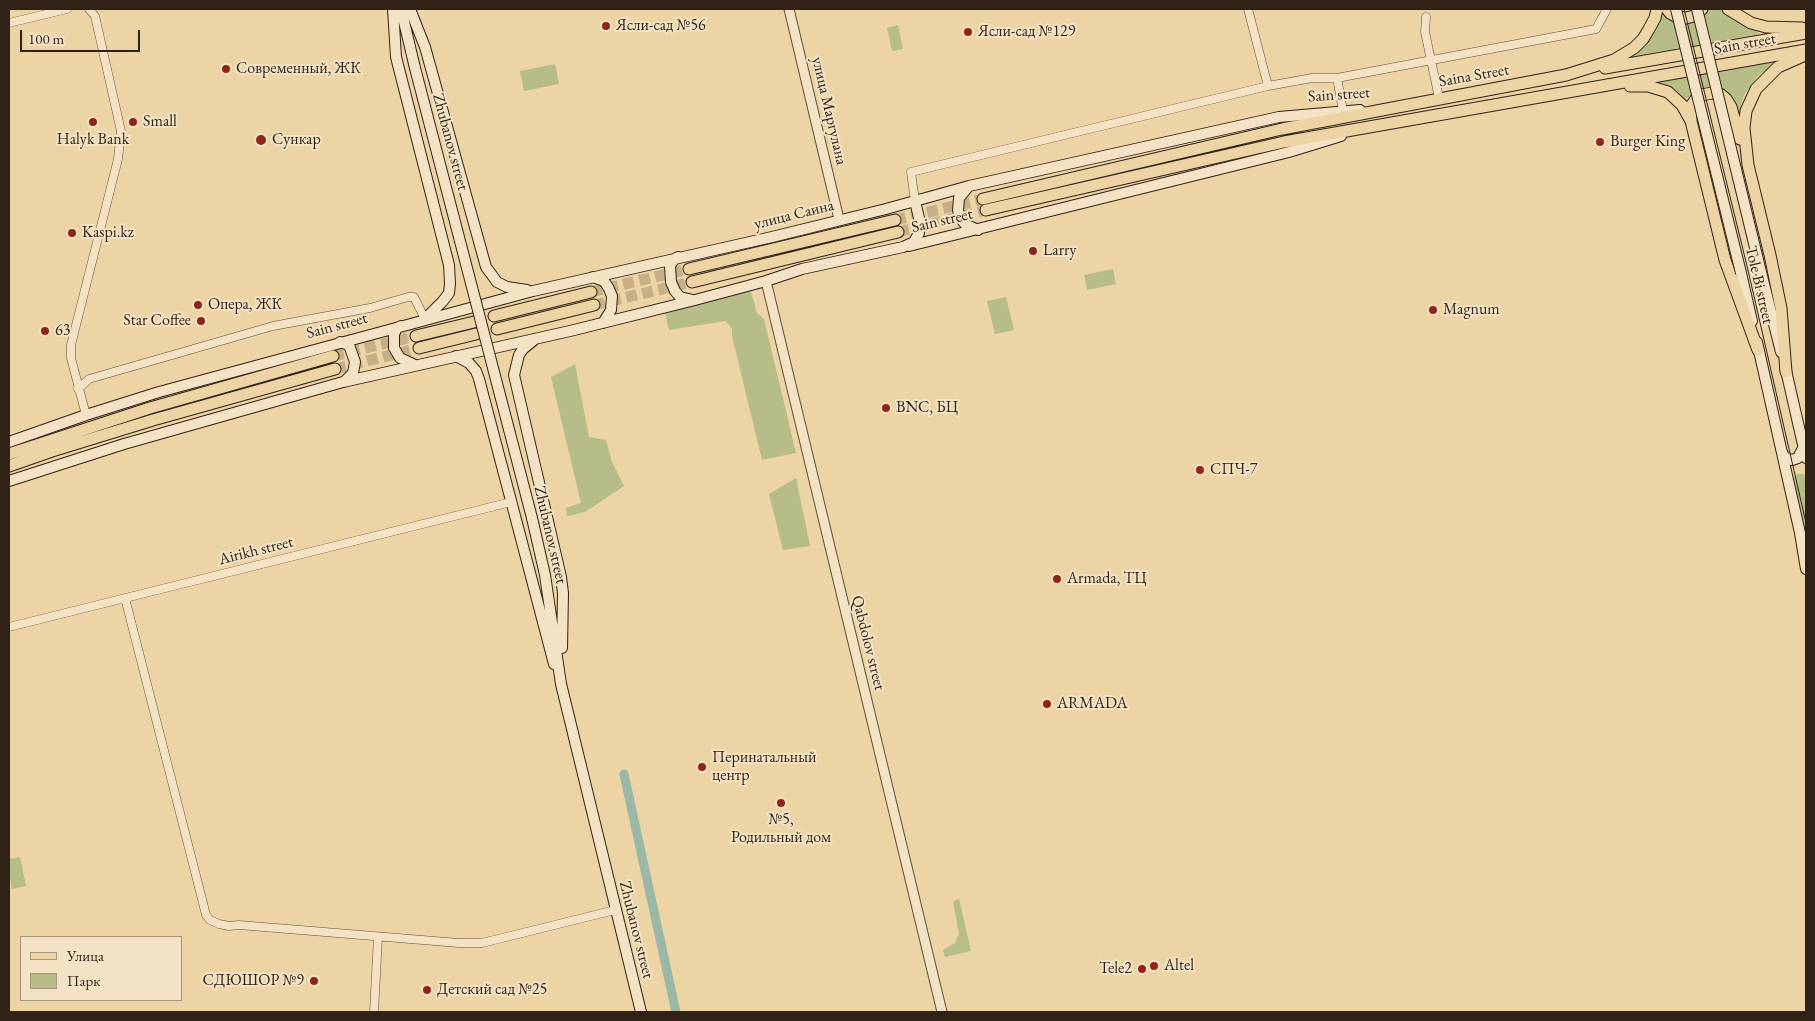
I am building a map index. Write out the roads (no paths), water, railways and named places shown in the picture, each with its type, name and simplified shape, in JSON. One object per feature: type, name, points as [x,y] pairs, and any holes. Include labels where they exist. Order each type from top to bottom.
[{"type":"main road","points":[[393,9],[396,57],[449,265],[449,293],[425,319]]},
{"type":"main road","name":"Zhubanov street","points":[[401,9],[532,518],[545,575],[561,684],[641,1012]]},
{"type":"main road","points":[[410,9],[425,47],[486,266],[497,282],[507,288],[533,291]]},
{"type":"main road","points":[[1566,75],[1614,60],[1634,48],[1649,29],[1657,9]]},
{"type":"main road","points":[[1667,9],[1677,17],[1686,18],[1694,16],[1701,12],[1702,9]]},
{"type":"main road","name":"Tole Bi street","points":[[1676,9],[1741,273],[1806,569]]},
{"type":"main road","name":"Tole Bi street","points":[[1697,9],[1806,458]]},
{"type":"main road","points":[[1728,9],[1751,23],[1766,27],[1806,28]]},
{"type":"main road","name":"Sain street","points":[[1566,75],[1806,33]]},
{"type":"main road","name":"Sain street","points":[[986,210],[1284,142],[1806,50]]},
{"type":"main road","points":[[1748,165],[1744,128],[1746,111],[1756,89],[1778,67],[1806,55]]},
{"type":"main road","name":"Saina Street","points":[[1388,108],[1566,75]]},
{"type":"main road","points":[[1591,87],[1636,86],[1658,88],[1676,99],[1691,121]]},
{"type":"main road","points":[[1758,350],[1725,260],[1691,121],[1691,106],[1695,100],[1702,95],[1712,93],[1720,94],[1731,107],[1748,165],[1781,308],[1786,372]]},
{"type":"main road","name":"Sain street","points":[[915,201],[969,186],[1279,117],[1388,108]]},
{"type":"main road","name":"Sain street","points":[[983,199],[1282,129],[1388,108]]},
{"type":"main road","name":"Sain street","points":[[603,323],[766,281],[802,269],[978,230],[1289,152],[1365,128]]},
{"type":"main road","points":[[969,186],[961,194],[958,210],[960,218],[965,224],[978,230]]},
{"type":"main road","points":[[903,247],[914,242],[919,233],[919,218],[915,201]]},
{"type":"main road","name":"улица Саина","points":[[679,256],[772,237],[915,201]]},
{"type":"main road","name":"Sain street","points":[[689,269],[895,220]]},
{"type":"main road","name":"Sain street","points":[[692,282],[898,232]]},
{"type":"main road","points":[[679,256],[674,259],[670,266],[671,282],[674,291],[680,297],[695,300]]},
{"type":"main road","name":"Sain street","points":[[9,442],[86,414],[159,392],[425,319],[591,276],[679,256]]},
{"type":"main road","points":[[9,481],[124,444],[343,382],[603,323],[611,310],[612,296],[604,281],[591,276]]},
{"type":"main road","points":[[494,316],[591,292]]},
{"type":"main road","points":[[497,329],[594,305]]},
{"type":"main road","points":[[416,336],[474,322]]},
{"type":"main road","points":[[401,326],[397,328],[394,334],[394,348],[400,358],[415,365]]},
{"type":"main road","points":[[419,348],[476,334]]},
{"type":"main road","points":[[537,338],[519,354],[514,375],[561,577],[563,606],[561,684]]},
{"type":"main road","points":[[340,342],[349,345],[354,353],[355,362],[353,373],[343,382]]},
{"type":"main road","name":"Sain street","points":[[9,454],[150,408],[333,356]]},
{"type":"main road","points":[[456,356],[469,362],[479,379],[551,655],[561,684]]},
{"type":"main road","points":[[9,466],[154,420],[335,369]]},
{"type":"main road","points":[[1781,451],[1784,457],[1792,460],[1798,458],[1804,446]]},
{"type":"street","points":[[9,23],[67,9]]},
{"type":"street","points":[[86,414],[78,390],[70,345],[118,159],[121,131],[96,16],[89,9]]},
{"type":"street","name":"улица Маргулана","points":[[789,9],[839,219]]},
{"type":"street","points":[[1248,9],[1268,86]]},
{"type":"street","points":[[915,201],[911,172],[1268,86],[1312,78],[1337,78],[1596,29],[1607,9]]},
{"type":"street","points":[[1426,17],[1425,32],[1439,98]]},
{"type":"street","points":[[1337,78],[1343,111]]},
{"type":"street","name":"Qabdolov street","points":[[766,281],[942,1012]]},
{"type":"street","points":[[78,390],[89,379],[273,326],[370,308],[408,297],[414,297],[425,319]]},
{"type":"street","name":"Airikh street","points":[[9,627],[510,502]]},
{"type":"street","points":[[125,598],[206,915],[210,920],[229,926],[239,925],[378,937],[482,943],[615,910]]},
{"type":"street","points":[[374,1012],[378,937]]},
{"type":"waterway","points":[[624,774],[676,1012]]},
{"type":"tunnel","points":[[895,220],[983,199]]},
{"type":"tunnel","points":[[898,232],[986,210]]},
{"type":"tunnel","points":[[591,292],[689,269]]},
{"type":"tunnel","points":[[594,305],[692,282]]},
{"type":"tunnel","points":[[333,356],[416,336]]},
{"type":"tunnel","points":[[335,369],[419,348]]},
{"type":"tram line","points":[[1684,9],[1748,270],[1806,523]]},
{"type":"place","name":"Ясли-сад №56","points":[[606,26]]},
{"type":"place","name":"Ясли-сад №129","points":[[968,32]]},
{"type":"place","name":"Современный, ЖК","points":[[226,69]]},
{"type":"place","name":"Halyk Bank","points":[[93,122]]},
{"type":"place","name":"Small","points":[[133,122]]},
{"type":"place","name":"Сункар","points":[[261,140]]},
{"type":"place","name":"Burger King","points":[[1600,142]]},
{"type":"place","name":"Kaspi.kz","points":[[72,233]]},
{"type":"place","name":"Larry","points":[[1033,251]]},
{"type":"place","name":"Опера, ЖК","points":[[198,305]]},
{"type":"place","name":"Magnum","points":[[1433,310]]},
{"type":"place","name":"Star Coffee","points":[[201,321]]},
{"type":"place","name":"63","points":[[45,331]]},
{"type":"place","name":"BNC, БЦ","points":[[886,408]]},
{"type":"place","name":"СПЧ-7","points":[[1200,470]]},
{"type":"place","name":"Armada, ТЦ","points":[[1057,579]]},
{"type":"place","name":"ARMADA","points":[[1047,704]]},
{"type":"place","name":"Перинатальный центр","points":[[702,767]]},
{"type":"place","name":"№5, Родильный дом","points":[[781,803]]},
{"type":"place","name":"Altel","points":[[1154,966]]},
{"type":"place","name":"Tele2","points":[[1142,969]]},
{"type":"place","name":"СДЮШОР №9","points":[[314,981]]},
{"type":"place","name":"Детский сад №25","points":[[427,990]]}]
